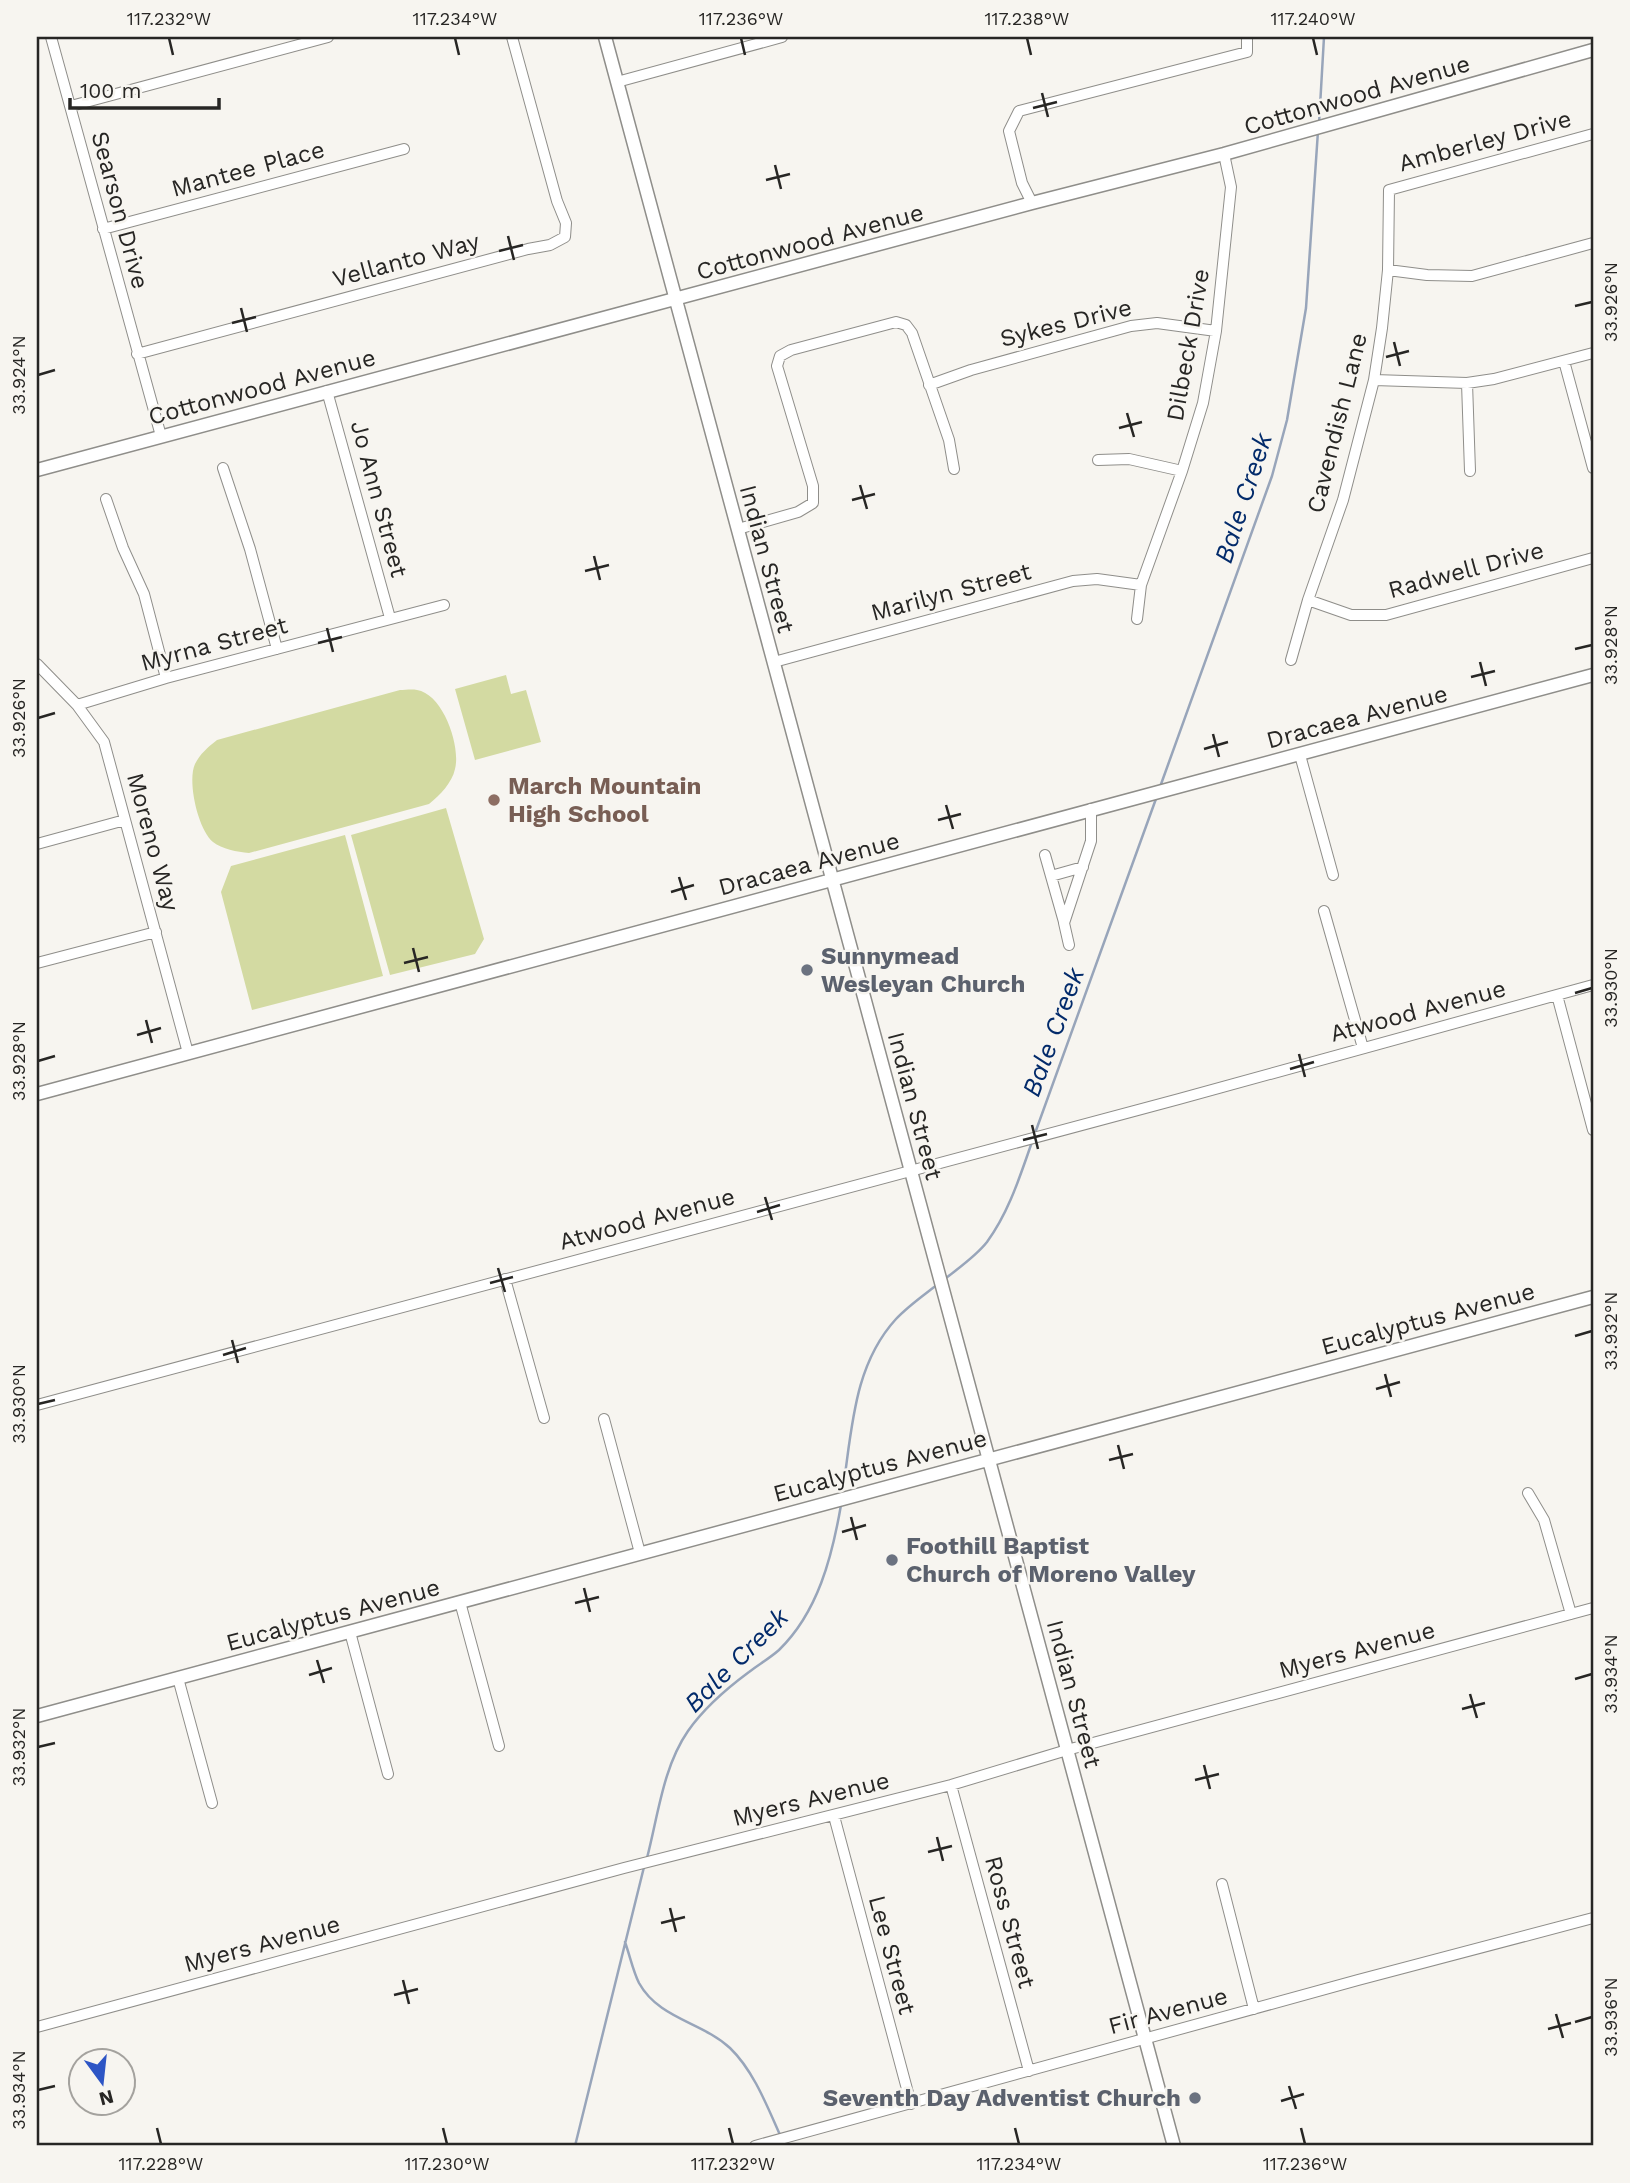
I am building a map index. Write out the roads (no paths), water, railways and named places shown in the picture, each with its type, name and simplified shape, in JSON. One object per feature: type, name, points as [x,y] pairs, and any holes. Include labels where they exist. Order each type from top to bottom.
[{"type":"street","name":"Searson Drive","points":[[51,37],[161,436]]},
{"type":"street","points":[[71,106],[328,37]]},
{"type":"street","name":"Vellanto Way","points":[[137,354],[528,248],[550,245],[565,237],[566,223],[557,201],[512,37]]},
{"type":"street","name":"Indian Street","points":[[605,37],[1174,2146]]},
{"type":"street","points":[[617,82],[782,37]]},
{"type":"street","points":[[1032,202],[1022,183],[1009,131],[1019,111],[1247,52],[1247,37]]},
{"type":"street","name":"Cottonwood Avenue","points":[[37,470],[1032,202],[1224,154],[1593,50]]},
{"type":"street","name":"Amberley Drive","points":[[1389,190],[1593,134]]},
{"type":"street","name":"Mantee Place","points":[[103,229],[404,149]]},
{"type":"street","name":"Dilbeck Drive","points":[[1137,619],[1141,585],[1203,403],[1216,331],[1231,187],[1224,154]]},
{"type":"street","name":"Cavendish Lane","points":[[1291,660],[1308,600],[1343,500],[1374,380],[1388,270],[1389,190]]},
{"type":"street","points":[[1388,270],[1427,275],[1472,276],[1593,243]]},
{"type":"street","points":[[737,529],[798,512],[813,503],[813,486],[777,366],[780,356],[791,350],[896,322],[906,325],[912,333],[948,440],[954,469]]},
{"type":"street","name":"Sykes Drive","points":[[929,386],[971,370],[1131,326],[1157,323],[1216,331]]},
{"type":"street","points":[[1374,380],[1467,383],[1494,379],[1593,353]]},
{"type":"street","points":[[1564,361],[1593,467]]},
{"type":"street","points":[[1467,383],[1470,471]]},
{"type":"street","name":"Jo Ann Street","points":[[327,391],[390,618]]},
{"type":"street","points":[[1098,460],[1129,459],[1182,471]]},
{"type":"street","points":[[223,468],[250,549],[277,649]]},
{"type":"street","points":[[106,499],[123,548],[144,594],[166,678]]},
{"type":"street","name":"Radwell Drive","points":[[1308,600],[1350,615],[1386,615],[1593,558]]},
{"type":"street","name":"Marilyn Street","points":[[774,662],[1073,581],[1097,579],[1141,585]]},
{"type":"street","name":"Myrna Street","points":[[77,705],[166,678],[444,605]]},
{"type":"street","name":"Moreno Way","points":[[37,664],[77,705],[104,742],[188,1053]]},
{"type":"street","name":"Dracaea Avenue","points":[[37,1094],[1593,675]]},
{"type":"street","points":[[1300,755],[1334,876]]},
{"type":"street","points":[[1064,923],[1091,841],[1091,809]]},
{"type":"street","points":[[37,844],[125,820]]},
{"type":"street","points":[[1045,855],[1069,945]]},
{"type":"street","points":[[1051,876],[1083,867]]},
{"type":"street","points":[[1324,911],[1363,1048]]},
{"type":"street","points":[[37,963],[156,932]]},
{"type":"street","name":"Atwood Avenue","points":[[37,1405],[1593,985]]},
{"type":"street","points":[[1557,995],[1593,1130]]},
{"type":"street","points":[[505,1279],[544,1418]]},
{"type":"street","name":"Eucalyptus Avenue","points":[[37,1716],[1593,1297]]},
{"type":"street","points":[[604,1419],[640,1553]]},
{"type":"street","points":[[1528,1493],[1544,1520],[1571,1614]]},
{"type":"street","points":[[460,1602],[499,1746]]},
{"type":"street","name":"Myers Avenue","points":[[37,2027],[624,1868],[951,1785],[1067,1750],[1593,1608]]},
{"type":"street","points":[[350,1632],[388,1774]]},
{"type":"street","points":[[178,1678],[212,1803]]},
{"type":"street","name":"Ross Street","points":[[951,1785],[1029,2071]]},
{"type":"street","name":"Lee Street","points":[[834,1816],[911,2104]]},
{"type":"street","points":[[1222,1884],[1254,2009]]},
{"type":"street","name":"Fir Avenue","points":[[755,2146],[1593,1918]]},
{"type":"waterway","name":"Bale Creek","points":[[1319,124],[1324,37]]},
{"type":"waterway","name":"Bale Creek","points":[[1160,787],[1272,476],[1287,420],[1306,308],[1318,131]]},
{"type":"waterway","name":"Bale Creek","points":[[1034,1136],[1157,796]]},
{"type":"waterway","name":"Bale Creek","points":[[946,1278],[978,1252],[995,1230],[1013,1194],[1032,1142]]},
{"type":"waterway","name":"Bale Creek","points":[[842,1495],[856,1402],[870,1358],[896,1319],[938,1284]]},
{"type":"waterway","name":"Bale Creek","points":[[647,1858],[667,1776],[680,1745],[708,1707],[732,1685],[779,1650],[804,1619],[828,1564],[841,1505]]},
{"type":"waterway","name":"Bale Creek","points":[[575,2146],[644,1867]]},
{"type":"waterway","points":[[625,1942],[639,1983],[648,1995],[669,2013],[719,2039],[739,2058],[762,2094],[785,2146]]},
{"type":"place","name":"March Mountain High School","points":[[494,800]]},
{"type":"place","name":"Sunnymead Wesleyan Church","points":[[807,970]]},
{"type":"place","name":"Foothill Baptist Church of Moreno Valley","points":[[892,1560]]},
{"type":"place","name":"Seventh Day Adventist Church","points":[[1195,2098]]}]
